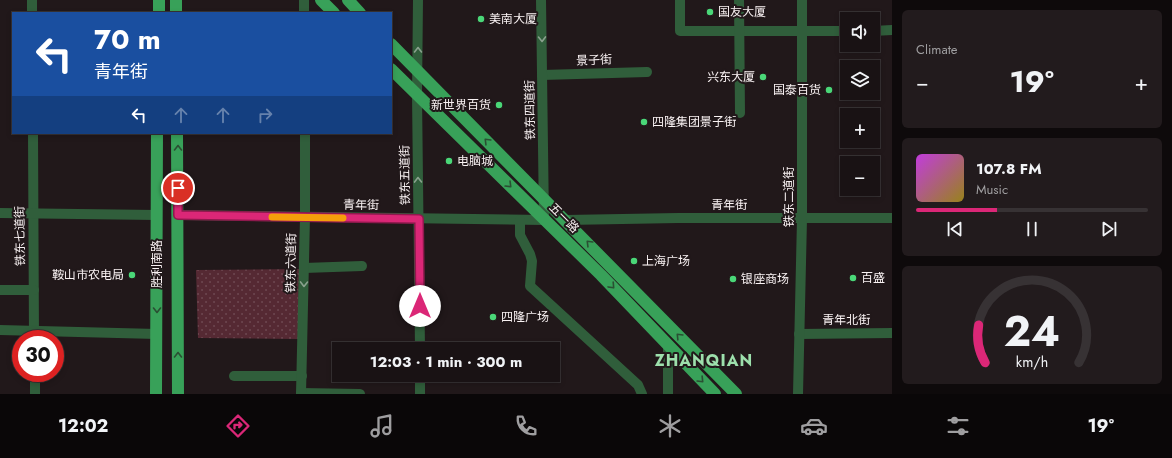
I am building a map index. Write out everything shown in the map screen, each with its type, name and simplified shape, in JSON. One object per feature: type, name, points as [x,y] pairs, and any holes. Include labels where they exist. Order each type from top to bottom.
[{"type":"main road","points":[[158,12],[159,0]]},
{"type":"main road","points":[[176,0],[176,12]]},
{"type":"main road","points":[[321,0],[333,12]]},
{"type":"main road","points":[[348,0],[359,12]]},
{"type":"main road","name":"五一路","points":[[392,45],[736,394]]},
{"type":"main road","name":"五一路","points":[[394,75],[417,95],[601,275],[715,394]]},
{"type":"main road","name":"胜利南路","points":[[156,394],[158,134]]},
{"type":"main road","name":"胜利南路","points":[[178,134],[178,394]]},
{"type":"street","points":[[32,0],[32,12]]},
{"type":"street","points":[[304,0],[304,12]]},
{"type":"street","name":"铁东五道街","points":[[418,0],[417,95],[420,342]]},
{"type":"street","name":"铁东四道街","points":[[541,0],[544,220]]},
{"type":"street","points":[[680,0],[680,31],[840,31]]},
{"type":"street","points":[[739,0],[740,113]]},
{"type":"street","name":"铁东二道街","points":[[798,394],[802,219],[802,0]]},
{"type":"street","points":[[880,31],[892,30]]},
{"type":"street","name":"景子街","points":[[542,75],[647,72]]},
{"type":"street","name":"铁东七道街","points":[[33,134],[34,330]]},
{"type":"street","name":"铁东六道街","points":[[301,394],[305,217],[305,134]]},
{"type":"street","points":[[0,213],[157,215]]},
{"type":"street","name":"青年街","points":[[178,215],[544,220]]},
{"type":"street","name":"青年街","points":[[566,220],[678,218],[892,218]]},
{"type":"street","points":[[520,220],[520,236],[530,254],[532,261],[530,286],[638,385],[642,394]]},
{"type":"street","points":[[304,268],[362,266]]},
{"type":"street","points":[[0,290],[34,290]]},
{"type":"street","points":[[0,330],[12,332]]},
{"type":"street","name":"青年北街","points":[[799,334],[892,333]]},
{"type":"street","points":[[64,335],[157,334]]},
{"type":"street","points":[[668,346],[668,394]]},
{"type":"street","points":[[234,376],[302,376]]},
{"type":"street","points":[[35,382],[35,394]]},
{"type":"street","points":[[420,382],[420,394]]},
{"type":"street","points":[[301,394],[360,394]]},
{"type":"shaded area","points":[[299,269],[298,339],[198,338],[196,270]]},
{"type":"slow traffic","points":[[272,217],[343,218]]},
{"type":"place","name":"国友大厦","points":[[710,12]]},
{"type":"place","name":"美南大厦","points":[[481,19]]},
{"type":"place","name":"兴东大厦","points":[[763,77]]},
{"type":"place","name":"国泰百货","points":[[829,90]]},
{"type":"place","name":"新世界百货","points":[[499,105]]},
{"type":"place","name":"四隆集团景子街","points":[[644,122]]},
{"type":"place","name":"电脑城","points":[[449,161]]},
{"type":"place","name":"上海广场","points":[[634,261]]},
{"type":"place","name":"鞍山市农电局","points":[[132,275]]},
{"type":"place","name":"百盛","points":[[853,278]]},
{"type":"place","name":"银座商场","points":[[733,279]]},
{"type":"place","name":"四隆广场","points":[[493,317]]},
{"type":"district","name":"ZHANQIAN","points":[[704,360]]},
{"type":"route","points":[[178,188],[178,215],[419,219],[420,306]]}]
